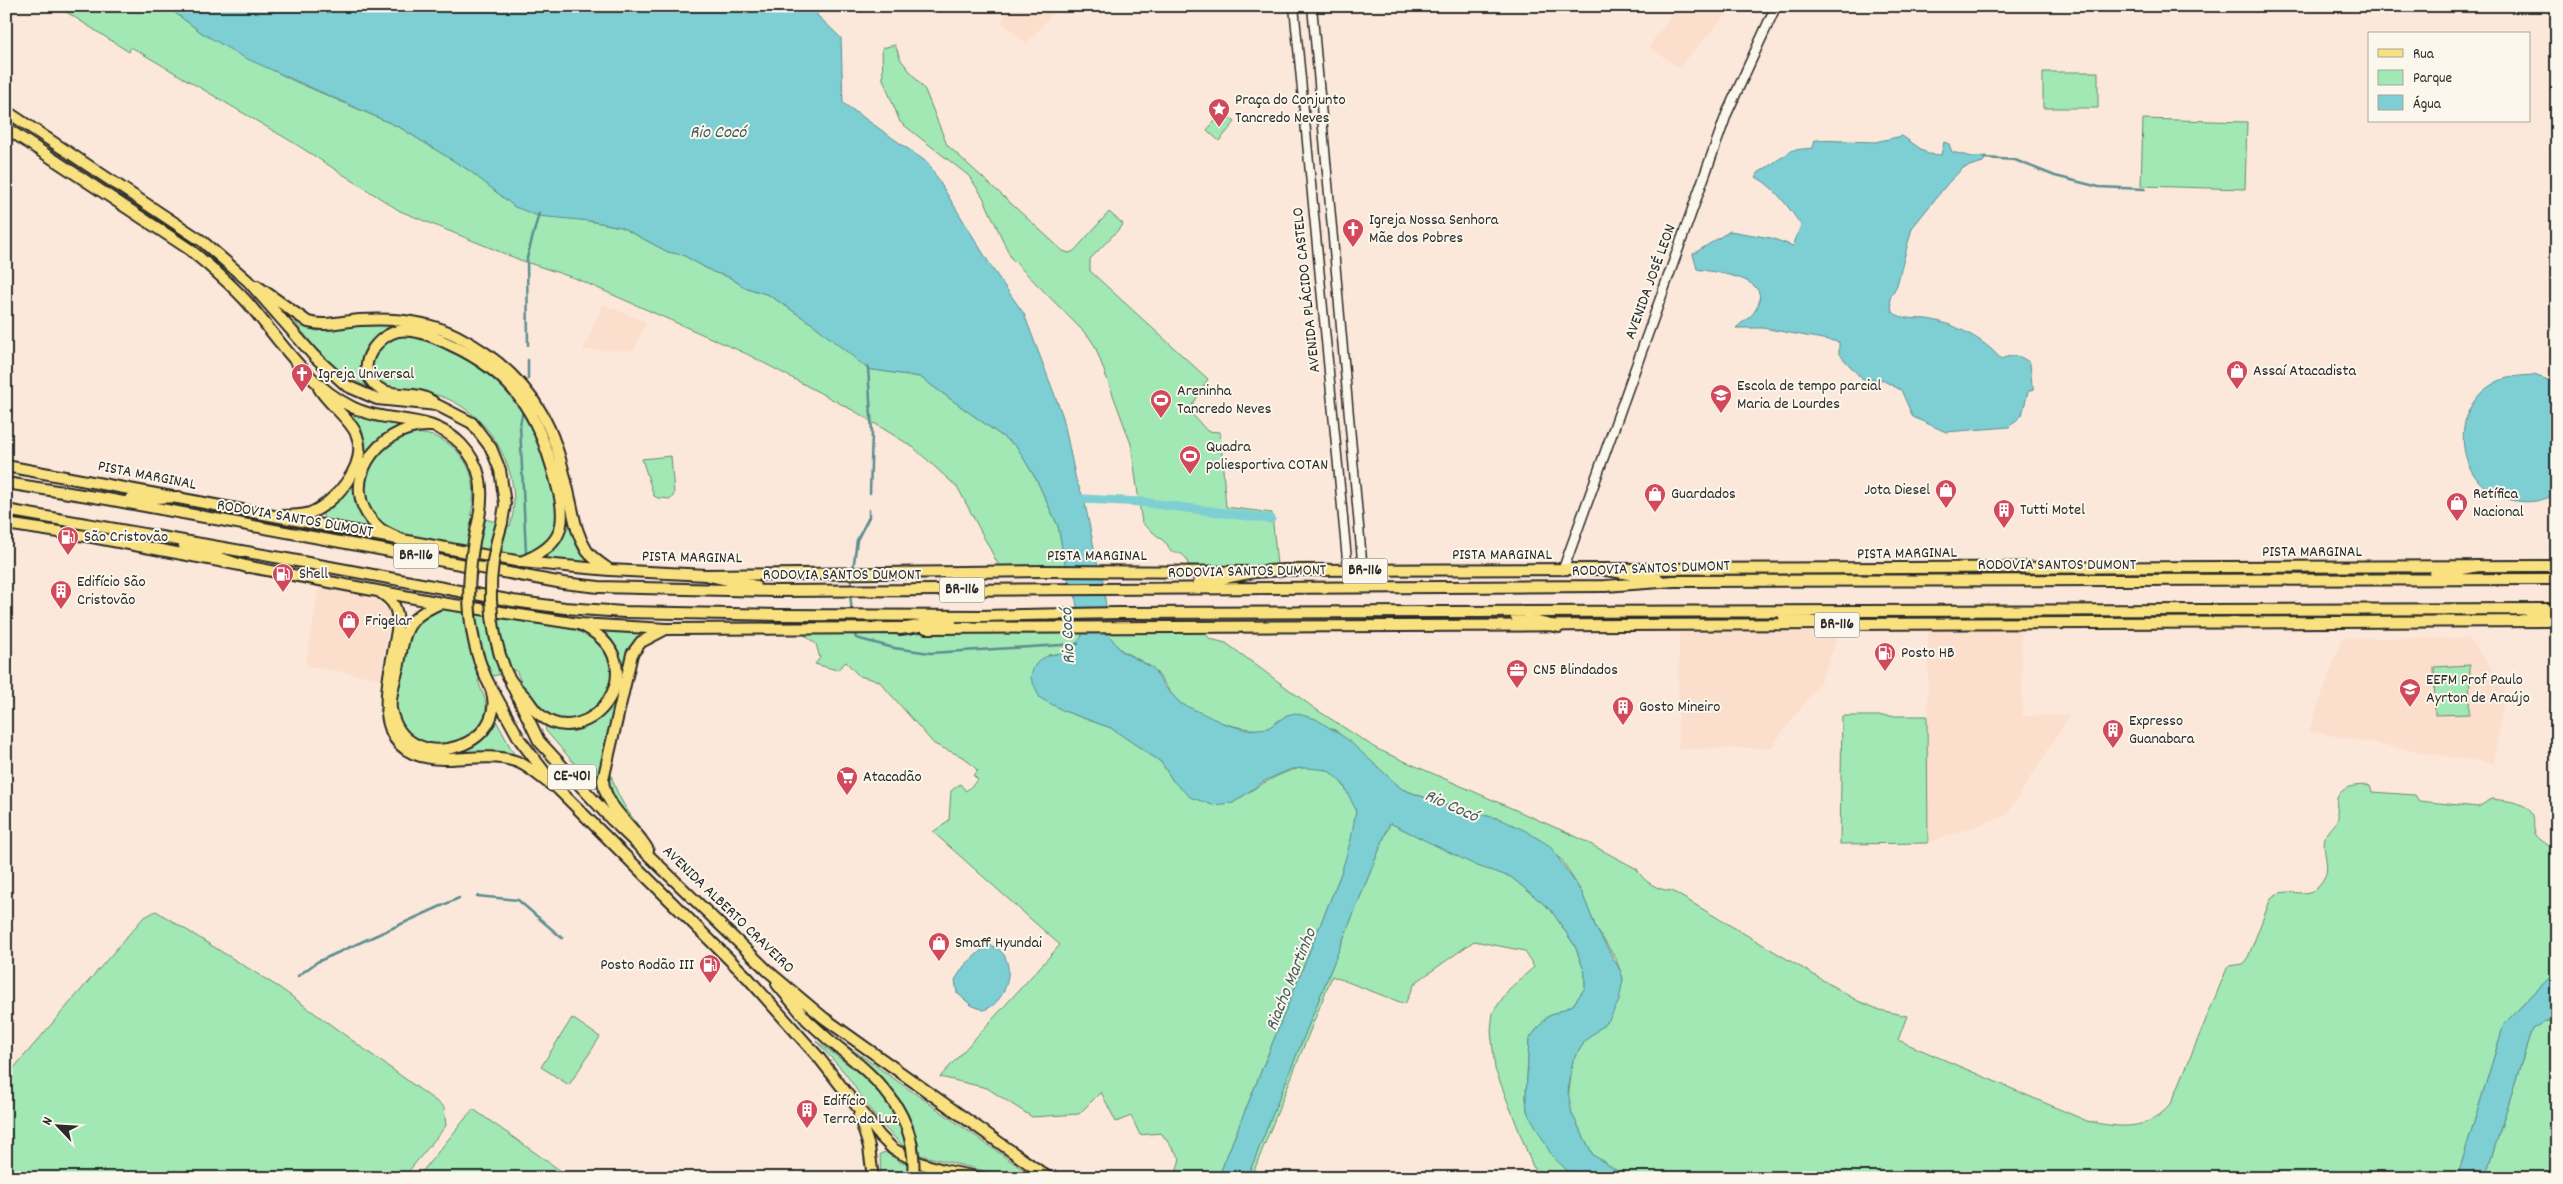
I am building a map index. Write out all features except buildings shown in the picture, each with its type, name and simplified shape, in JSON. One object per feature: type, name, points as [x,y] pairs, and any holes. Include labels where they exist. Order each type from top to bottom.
[{"type":"main road","name":"AVENIDA JOSÉ LEON","points":[[1563,570],[1621,414],[1658,304],[1727,113],[1776,6]]},
{"type":"main road","points":[[6,110],[202,240],[248,281],[314,356],[347,386],[377,399],[437,405]]},
{"type":"main road","points":[[6,128],[189,249],[211,267],[246,301],[356,433],[359,446],[358,456],[342,490],[328,503],[309,513],[279,516]]},
{"type":"main road","points":[[248,281],[270,294],[308,322],[318,325],[377,320],[423,325],[456,336],[496,360],[524,389],[542,415],[556,447],[579,536],[590,555],[610,570]]},
{"type":"main road","name":"AVENIDA ALBERTO CRAVEIRO","points":[[521,562],[542,554],[552,546],[562,525],[563,512],[549,452],[533,416],[500,376],[461,349],[430,336],[412,332],[399,331],[379,341],[371,350],[368,361],[372,382],[382,392],[414,394],[428,398],[437,405],[472,423],[485,439],[495,456],[503,484],[504,504],[502,523],[494,553],[491,585],[492,620],[500,658],[539,741],[612,820],[768,971],[824,1018],[1049,1178]]},
{"type":"main road","name":"AVENIDA ALBERTO CRAVEIRO","points":[[314,381],[352,407],[373,414],[421,421],[436,427],[459,442],[469,454],[482,482],[479,518],[472,549],[469,578],[472,634],[486,678],[520,740],[556,787],[748,978],[820,1059],[880,1136],[902,1154],[943,1170],[981,1178]]},
{"type":"main road","points":[[402,540],[378,527],[370,517],[360,490],[362,474],[369,457],[380,444],[393,434],[409,428],[436,427]]},
{"type":"main road","name":"PISTA MARGINAL","points":[[6,466],[521,562],[610,570],[706,575],[1043,571],[1255,572],[1348,570],[2557,566]]},
{"type":"main road","name":"RODOVIA SANTOS DUMONT","points":[[6,483],[107,499],[563,583],[599,587],[775,591],[1605,586],[1674,581],[2557,579]]},
{"type":"main road","points":[[107,499],[179,498]]},
{"type":"main road","name":"BR-116","points":[[6,510],[513,601],[556,607],[624,612],[982,616],[1042,613],[2557,609]]},
{"type":"main road","name":"BR-116","points":[[6,524],[92,537],[246,567],[376,589],[440,603],[579,624],[666,629],[2557,621]]},
{"type":"main road","points":[[152,535],[246,567]]},
{"type":"main road","points":[[2409,579],[2478,566]]},
{"type":"main road","points":[[1606,570],[1674,581]]},
{"type":"main road","points":[[1175,588],[1255,572]]},
{"type":"main road","points":[[706,575],[775,591]]},
{"type":"main road","points":[[376,589],[392,600],[397,612],[398,624],[385,710],[389,727],[398,741],[412,753],[433,759],[502,758],[515,760],[524,764],[540,778],[556,787]]},
{"type":"main road","points":[[440,603],[414,618],[404,632],[391,707],[399,729],[413,742],[428,748],[446,750],[464,745],[477,738],[487,724],[491,711],[492,688]]},
{"type":"main road","points":[[1744,612],[1831,625]]},
{"type":"main road","points":[[1498,613],[1559,626]]},
{"type":"main road","points":[[2518,621],[2557,614]]},
{"type":"main road","points":[[900,628],[982,616]]},
{"type":"main road","points":[[511,683],[539,714],[548,720],[570,724],[590,718],[598,713],[612,695],[616,683],[615,657],[596,632],[579,624]]},
{"type":"main road","points":[[652,857],[642,838],[606,798],[602,780],[632,654],[642,642],[666,629]]},
{"type":"main road","name":"CE-401","points":[[768,971],[791,1002],[829,1040],[870,1072],[897,1107],[912,1138],[913,1178]]},
{"type":"main road","name":"CE-401","points":[[856,1104],[869,1147],[873,1178]]},
{"type":"street","name":"AVENIDA PLÁCIDO CASTELO","points":[[1294,6],[1348,570]]},
{"type":"street","name":"AVENIDA PLÁCIDO CASTELO","points":[[1312,6],[1363,570]]},
{"type":"shaded area","points":[[1009,6],[1059,6],[1027,44],[1003,23],[1002,20]]},
{"type":"shaded area","points":[[1678,6],[1734,6],[1678,68],[1649,46]]},
{"type":"shaded area","points":[[603,304],[646,322],[634,350],[583,350]]},
{"type":"shaded area","name":"Frigelar","points":[[319,587],[364,595],[378,600],[391,614],[380,679],[308,666],[306,663]]},
{"type":"shaded area","points":[[1928,628],[2021,628],[2023,716],[2070,715],[2007,815],[1928,843]]},
{"type":"shaded area","points":[[1840,632],[1821,681],[1771,748],[1678,749],[1679,633]]},
{"type":"shaded area","name":"EEFM Prof Paulo Ayrton de Araújo","points":[[2342,638],[2468,638],[2506,685],[2494,763],[2429,754],[2309,731]]},
{"type":"green space","points":[[57,6],[166,6],[202,33],[294,81],[399,127],[470,171],[515,207],[621,227],[668,252],[683,255],[713,272],[729,277],[744,287],[769,295],[814,325],[868,369],[920,377],[1017,447],[1037,481],[1058,526],[1066,565],[999,566],[958,488],[913,447],[856,412],[747,354],[577,279],[520,260],[400,211],[294,143],[131,47],[129,52]]},
{"type":"green space","points":[[895,45],[901,60],[925,90],[947,145],[1063,251],[1069,253],[1074,251],[1109,212],[1122,223],[1123,225],[1090,259],[1090,271],[1208,379],[1191,407],[1193,415],[1207,431],[1220,432],[1226,507],[1272,513],[1277,566],[1188,565],[1183,555],[1171,552],[1167,544],[1142,523],[1131,444],[1095,346],[1089,337],[1011,258],[983,197],[969,176],[900,122],[883,79],[882,48]]},
{"type":"green space","points":[[2043,72],[2098,72],[2098,108],[2043,108]]},
{"type":"green space","points":[[1223,112],[1235,122],[1219,141],[1207,130]]},
{"type":"green space","points":[[2143,119],[2247,122],[2245,189],[2141,186]]},
{"type":"green space","points":[[294,321],[317,331],[367,324],[404,326],[393,328],[383,333],[367,346],[362,355],[361,365],[363,376],[369,387],[346,376],[336,368],[318,351]]},
{"type":"green space","points":[[400,335],[424,339],[447,346],[468,358],[488,372],[505,388],[520,407],[533,428],[542,450],[558,513],[551,536],[538,549],[527,554],[515,555],[464,548],[407,536],[384,527],[376,519],[366,499],[365,475],[368,465],[374,455],[384,446],[410,434],[433,436],[444,441],[461,456],[468,467],[473,483],[471,515],[510,526],[514,507],[513,487],[508,467],[500,448],[474,416],[458,404],[440,396],[393,391],[386,389],[376,381],[373,376],[372,363],[377,350],[387,339]]},
{"type":"green space","points":[[340,408],[375,422],[405,426],[382,435],[362,457],[363,438]]},
{"type":"green space","points":[[671,456],[674,494],[671,499],[658,498],[654,496],[642,459]]},
{"type":"green space","points":[[359,467],[362,514],[374,530],[324,520],[322,511],[344,494]]},
{"type":"green space","points":[[566,508],[576,544],[593,566],[537,559],[546,555]]},
{"type":"green space","points":[[443,607],[536,624],[577,628],[585,631],[607,652],[612,668],[611,685],[603,700],[591,712],[576,719],[559,720],[536,708],[516,670],[478,680],[486,709],[481,725],[471,736],[457,743],[441,745],[426,742],[412,735],[401,723],[396,706],[397,687],[405,649],[412,628],[419,619]]},
{"type":"green space","points":[[1207,627],[1206,634],[1210,639],[1226,643],[1314,708],[1377,749],[1577,837],[1637,869],[1643,878],[1652,884],[1661,889],[1672,891],[1858,1001],[1880,1010],[1907,1016],[1898,1040],[2087,1121],[2122,1126],[2142,1124],[2162,1113],[2171,1104],[2228,966],[2243,964],[2247,960],[2271,898],[2283,892],[2302,893],[2314,890],[2324,879],[2327,867],[2324,850],[2325,837],[2338,818],[2337,801],[2339,795],[2350,787],[2370,786],[2372,792],[2415,795],[2419,801],[2478,807],[2492,799],[2516,803],[2526,807],[2533,816],[2536,835],[2557,852],[2557,970],[2504,1024],[2457,1178],[2036,1178],[2023,1175],[2003,1178],[1628,1178],[1593,1155],[1572,1114],[1568,1099],[1573,1060],[1585,1041],[1609,1020],[1623,979],[1616,959],[1596,928],[1582,893],[1562,860],[1500,819],[1450,807],[1402,789],[1335,730],[1287,715],[1268,728],[1248,729],[1207,718],[1195,712],[1178,701],[1152,668],[1119,648],[1110,637],[1107,629]]},
{"type":"green space","points":[[1081,630],[1082,636],[1070,652],[1048,655],[1064,711],[1111,728],[1161,762],[1173,781],[1233,803],[1275,777],[1307,767],[1322,769],[1335,776],[1346,790],[1356,809],[1354,834],[1342,871],[1218,1178],[1175,1178],[1180,1158],[1161,1133],[1140,1135],[1131,1116],[1116,1122],[1101,1092],[1079,1114],[1032,1117],[987,1088],[940,1077],[1060,945],[933,832],[949,820],[951,791],[960,784],[966,791],[978,780],[973,775],[978,771],[965,758],[934,744],[879,681],[859,676],[846,662],[837,670],[815,664],[820,658],[816,644],[802,633]]},
{"type":"green space","points":[[601,631],[647,633],[637,641],[602,763],[599,788],[596,788],[546,731],[545,726],[567,729],[580,727],[594,721],[606,711],[614,699],[619,685],[618,656],[612,643]]},
{"type":"green space","points":[[2470,665],[2469,714],[2435,715],[2434,667]]},
{"type":"green space","points":[[493,715],[514,754],[491,752],[442,754],[461,750],[475,744],[485,732]]},
{"type":"green space","points":[[1842,716],[1927,716],[1928,843],[1840,844]]},
{"type":"green space","points":[[610,770],[624,805],[647,836],[617,806],[610,790]]},
{"type":"green space","points":[[1390,823],[1477,865],[1511,877],[1551,910],[1575,946],[1585,973],[1585,988],[1573,1005],[1547,1017],[1529,1039],[1526,1096],[1527,1111],[1566,1170],[1575,1178],[1553,1178],[1533,1167],[1495,1069],[1491,1031],[1493,1012],[1509,989],[1534,967],[1525,951],[1474,941],[1415,983],[1405,1004],[1332,976],[1251,1178],[1247,1178]]},
{"type":"green space","points":[[156,911],[280,988],[444,1107],[446,1126],[403,1178],[6,1178],[6,1077],[143,918]]},
{"type":"green space","points":[[572,1018],[600,1037],[569,1085],[541,1067]]},
{"type":"green space","points":[[2545,1021],[2557,1021],[2557,1178],[2485,1178],[2532,1029]]},
{"type":"green space","points":[[822,1028],[1035,1178],[1013,1178],[920,1155],[916,1134],[898,1098],[871,1068],[821,1030]]},
{"type":"green space","points":[[816,1041],[845,1062],[873,1086],[885,1100],[895,1115],[902,1131],[906,1149],[878,1121],[845,1073]]},
{"type":"green space","points":[[473,1109],[571,1178],[417,1178]]},
{"type":"green space","points":[[885,1152],[902,1163],[909,1162],[908,1178],[881,1178],[880,1154]]},
{"type":"water","name":"Rio Cocó","points":[[166,6],[817,6],[817,15],[841,38],[843,103],[928,163],[994,271],[1024,314],[1063,417],[1076,480],[1084,499],[1098,567],[1102,571],[1109,635],[1121,651],[1153,668],[1165,687],[1180,703],[1225,724],[1247,730],[1268,728],[1287,715],[1295,713],[1316,719],[1347,739],[1402,789],[1450,807],[1500,819],[1526,831],[1550,846],[1582,893],[1596,928],[1621,972],[1623,979],[1619,1001],[1609,1020],[1585,1041],[1573,1060],[1568,1091],[1572,1114],[1593,1155],[1628,1178],[1575,1178],[1552,1156],[1527,1111],[1529,1039],[1547,1017],[1573,1005],[1585,988],[1585,973],[1575,946],[1551,910],[1511,877],[1477,866],[1390,823],[1247,1178],[1218,1178],[1342,871],[1351,839],[1356,810],[1343,784],[1328,770],[1291,769],[1264,781],[1233,803],[1212,805],[1190,797],[1173,781],[1161,762],[1111,728],[1064,711],[1040,698],[1031,678],[1035,665],[1050,655],[1070,652],[1082,636],[1075,595],[1069,585],[1058,526],[1037,481],[1017,447],[920,377],[868,369],[814,325],[769,295],[744,287],[729,277],[713,272],[683,255],[668,252],[621,227],[590,221],[538,216],[515,207],[470,171],[399,127],[243,57],[202,33]]},
{"type":"water","points":[[1902,136],[1928,154],[1941,155],[1944,142],[1949,144],[1952,152],[1973,157],[1987,156],[1983,162],[1963,168],[1948,183],[1912,228],[1897,285],[1890,298],[1892,312],[1896,315],[1946,324],[1977,338],[2001,359],[2016,356],[2030,363],[2032,385],[2035,388],[2028,392],[2022,415],[2009,427],[1946,432],[1913,417],[1901,390],[1882,380],[1862,379],[1839,354],[1839,342],[1763,328],[1736,328],[1756,309],[1760,298],[1757,290],[1751,283],[1741,278],[1697,269],[1693,254],[1730,231],[1771,238],[1793,246],[1801,225],[1775,192],[1756,177],[1758,173],[1793,150],[1813,148],[1815,140],[1875,142]]},
{"type":"water","points":[[2534,375],[2557,383],[2557,493],[2537,501],[2527,502],[2497,495],[2481,484],[2471,469],[2464,451],[2464,432],[2468,413],[2478,397],[2493,384],[2508,378]]},
{"type":"water","points":[[987,945],[998,949],[1005,956],[1008,966],[1008,977],[1000,998],[992,1006],[983,1010],[971,1005],[957,993],[955,980],[964,966]]},
{"type":"water","points":[[2557,970],[2557,1021],[2545,1021],[2532,1029],[2485,1178],[2457,1178],[2504,1024]]},
{"type":"waterway","points":[[1984,158],[2015,160],[2055,176],[2099,187],[2145,189]]},
{"type":"waterway","points":[[528,345],[527,258],[539,213]]},
{"type":"waterway","points":[[528,360],[528,379]]},
{"type":"waterway","points":[[868,367],[872,433],[870,493]]},
{"type":"waterway","points":[[523,410],[520,425],[526,553]]},
{"type":"waterway","points":[[1073,501],[1084,499],[1141,502],[1271,519]]},
{"type":"waterway","points":[[853,570],[857,540],[869,517],[869,510]]},
{"type":"waterway","points":[[851,588],[852,576]]},
{"type":"waterway","points":[[850,593],[852,613]]},
{"type":"waterway","points":[[854,630],[856,638],[894,648],[930,653],[1078,644]]},
{"type":"waterway","points":[[477,896],[518,900],[562,938]]},
{"type":"waterway","points":[[298,976],[317,962],[459,898]]},
{"type":"place","name":"Praça do Conjunto Tancredo Neves","points":[[1219,128]]},
{"type":"place","name":"Igreja Nossa Senhora Mãe dos Pobres","points":[[1353,248]]},
{"type":"place","name":"Assaí Atacadista","points":[[2237,390]]},
{"type":"place","name":"Igreja Universal","points":[[302,393]]},
{"type":"place","name":"Escola de tempo parcial Maria de Lourdes","points":[[1721,414]]},
{"type":"place","name":"Areninha Tancredo Neves","points":[[1161,419]]},
{"type":"place","name":"Quadra poliesportiva COTAN","points":[[1190,475]]},
{"type":"place","name":"Jota Diesel","points":[[1946,509]]},
{"type":"place","name":"Guardados","points":[[1655,513]]},
{"type":"place","name":"Retífica Nacional","points":[[2457,522]]},
{"type":"place","name":"Tutti Motel","points":[[2004,529]]},
{"type":"place","name":"São Cristovão","points":[[68,556]]},
{"type":"place","name":"Shell","points":[[283,593]]},
{"type":"place","name":"Edifício São Cristovão","points":[[61,610]]},
{"type":"place","name":"Frigelar","points":[[349,640]]},
{"type":"place","name":"Posto HB","points":[[1885,672]]},
{"type":"place","name":"CN5 Blindados","points":[[1517,689]]},
{"type":"place","name":"EEFM Prof Paulo Ayrton de Araújo","points":[[2410,708]]},
{"type":"place","name":"Gosto Mineiro","points":[[1623,726]]},
{"type":"place","name":"Expresso Guanabara","points":[[2113,749]]},
{"type":"place","name":"Atacadão","points":[[847,796]]},
{"type":"place","name":"Smaff Hyundai","points":[[939,962]]},
{"type":"place","name":"Posto Rodão III","points":[[710,984]]},
{"type":"place","name":"Edifício Terra da Luz","points":[[807,1129]]},
{"type":"water label","name":"Riacho Martinho","points":[[1292,980]]}]
